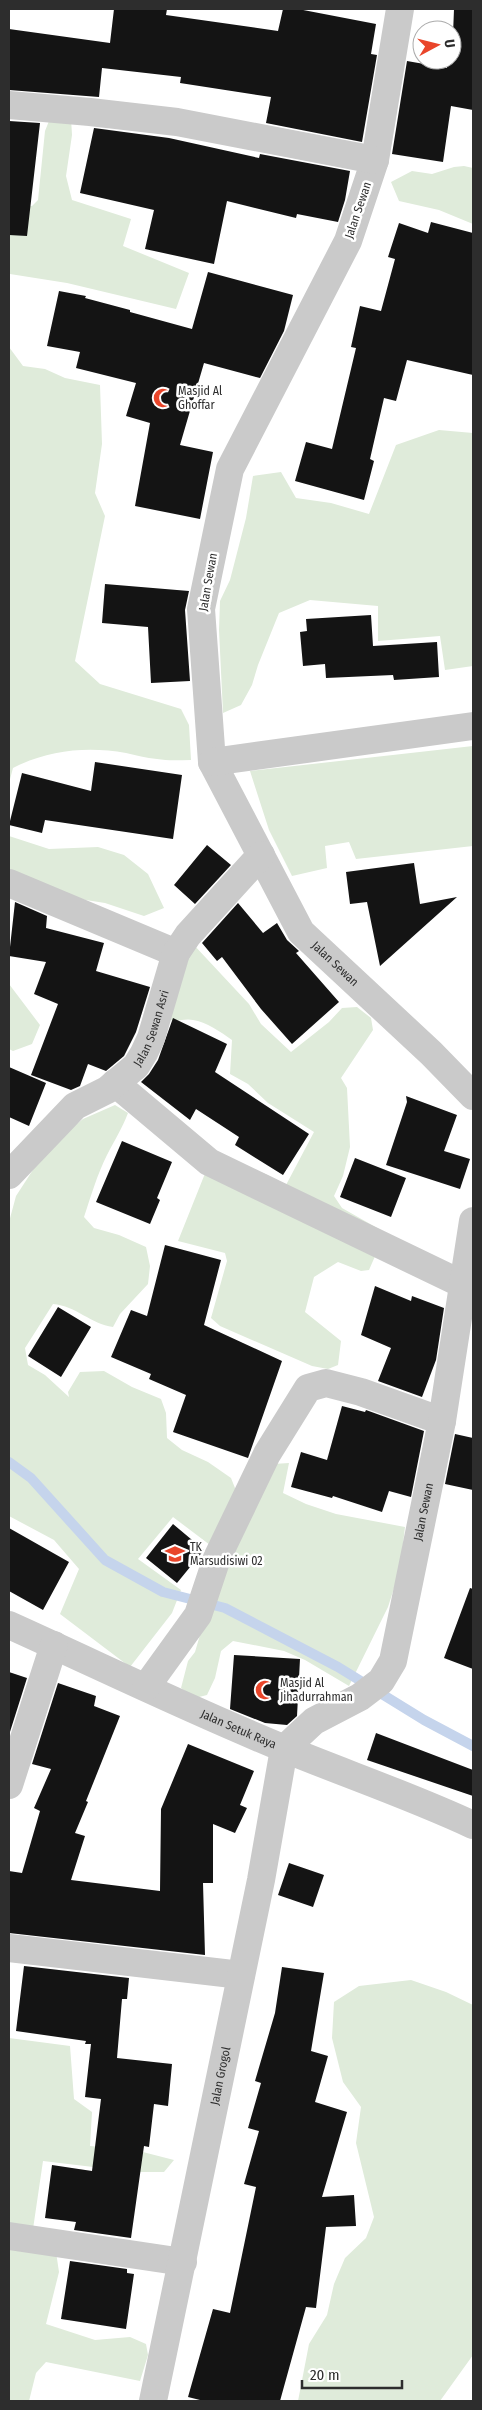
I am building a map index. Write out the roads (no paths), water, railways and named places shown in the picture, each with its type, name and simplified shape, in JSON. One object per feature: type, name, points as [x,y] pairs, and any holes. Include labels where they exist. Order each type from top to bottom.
[{"type":"street","name":"Jalan Sewan","points":[[400,9],[375,160],[348,241],[230,469],[201,609],[212,762],[301,932],[431,1053],[473,1096]]},
{"type":"street","points":[[9,105],[177,122],[375,160]]},
{"type":"street","points":[[212,762],[473,726]]},
{"type":"street","name":"Jalan Sewan Asri","points":[[9,1175],[75,1106],[107,1090],[136,1066],[144,1054],[176,953],[188,935],[261,855]]},
{"type":"street","points":[[9,883],[176,953]]},
{"type":"street","points":[[115,1083],[209,1162],[464,1285]]},
{"type":"street","name":"Jalan Sewan","points":[[284,1749],[314,1722],[360,1697],[381,1681],[393,1661],[442,1421],[471,1252],[473,1222]]},
{"type":"street","points":[[146,1687],[198,1616],[217,1558],[267,1454],[308,1388],[326,1383],[361,1392],[442,1421]]},
{"type":"street","name":"Jalan Setuk Raya","points":[[9,1625],[188,1708],[284,1749],[420,1801],[473,1825]]},
{"type":"street","points":[[9,1785],[54,1645]]},
{"type":"street","name":"Jalan Grogol","points":[[153,2401],[261,1880],[284,1749]]},
{"type":"street","points":[[9,1948],[241,1975]]},
{"type":"street","points":[[9,2236],[183,2262]]},
{"type":"waterway","points":[[9,1462],[31,1478],[105,1560],[163,1592],[225,1608],[338,1667],[424,1720],[473,1746]]},
{"type":"place","name":"Masjid Al Ghoffar","points":[[163,398]]},
{"type":"place","name":"TK Marsudisiwi 02","points":[[175,1554]]},
{"type":"place","name":"Masjid Al Jihadurrahman","points":[[265,1690]]}]
